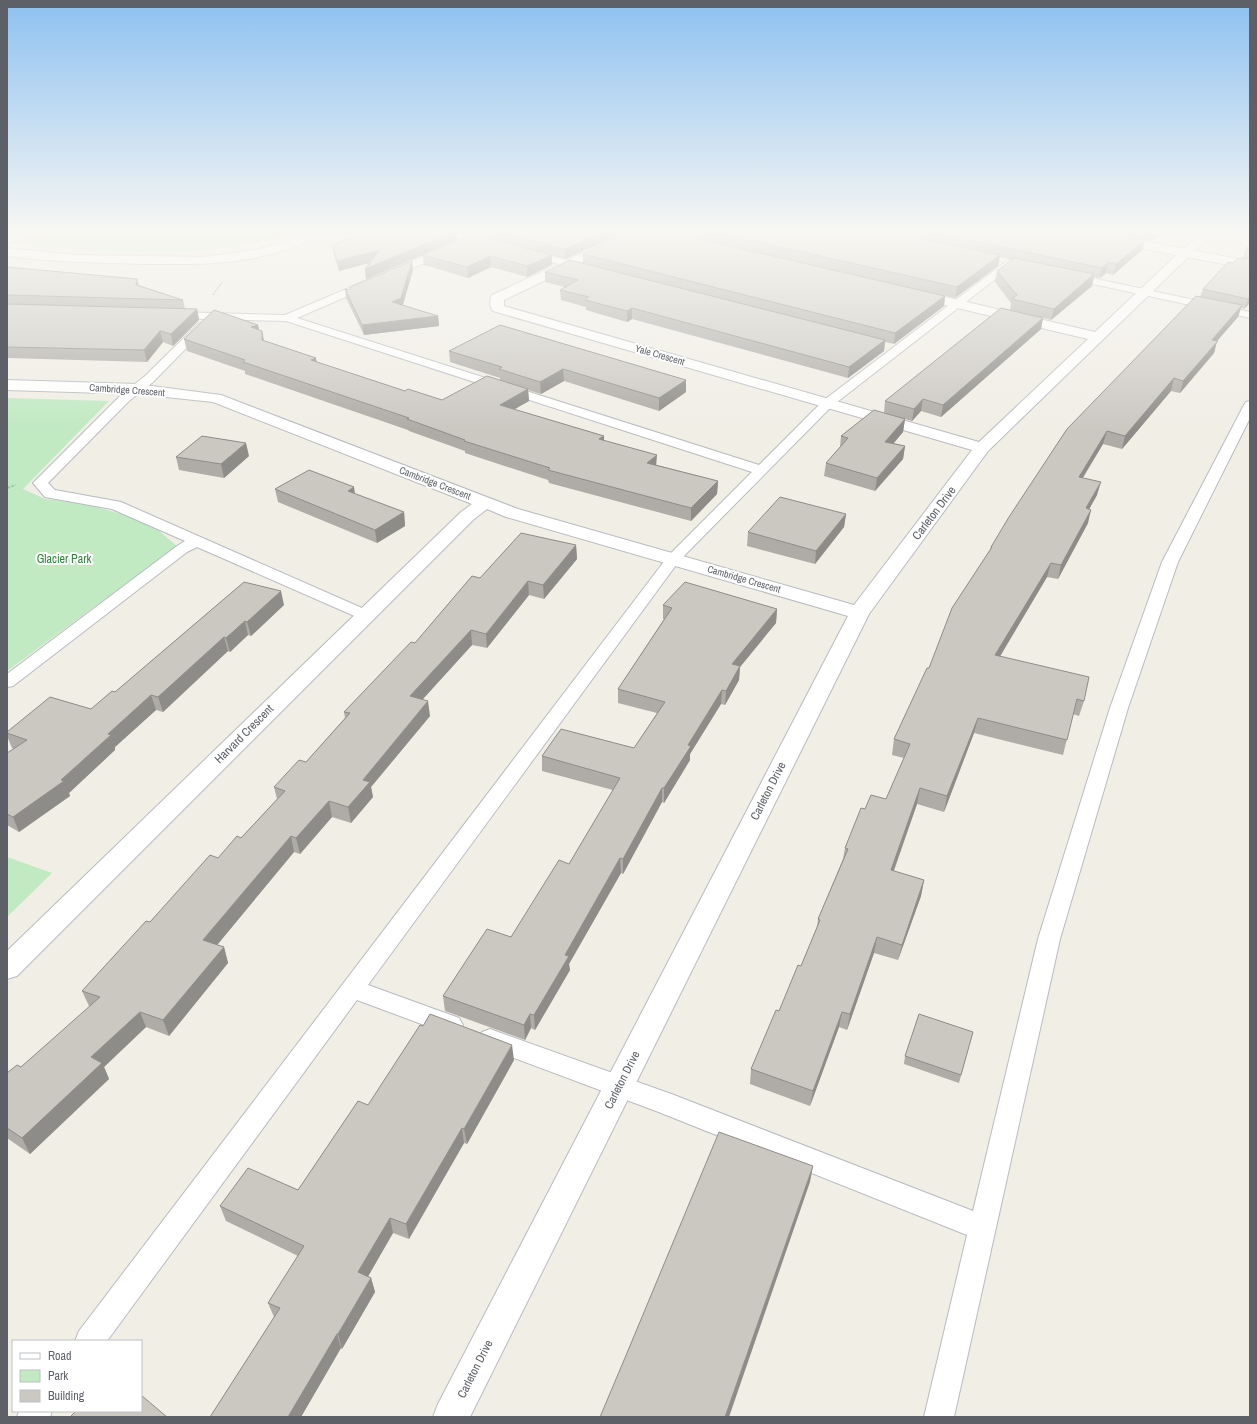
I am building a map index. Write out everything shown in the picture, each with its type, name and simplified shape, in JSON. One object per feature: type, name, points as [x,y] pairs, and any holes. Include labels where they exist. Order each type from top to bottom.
[{"type":"street","name":"Yale Crescent","points":[[498,297],[498,308],[982,448]]},
{"type":"street","points":[[931,297],[1098,336]]},
{"type":"street","name":"Carleton Drive","points":[[451,1417],[859,613],[982,448],[1139,297]]},
{"type":"street","name":"Cambridge Crescent","points":[[7,385],[136,389],[216,398],[512,513],[674,558],[859,613]]},
{"type":"street","name":"Harvard Crescent","points":[[7,968],[364,615],[467,516],[484,503]]},
{"type":"lane","points":[[287,318],[335,297]]},
{"type":"lane","points":[[90,1340],[674,558],[828,403],[967,297]]},
{"type":"lane","points":[[1165,297],[1250,315]]},
{"type":"lane","points":[[161,315],[287,318],[760,470]]},
{"type":"lane","points":[[212,316],[136,389],[124,398],[40,483],[50,494],[116,505],[198,540],[364,615]]},
{"type":"lane","points":[[881,346],[896,350]]},
{"type":"lane","points":[[939,1417],[1049,939],[1119,708],[1170,562],[1250,405]]},
{"type":"lane","points":[[7,682],[182,548],[198,540]]},
{"type":"lane","points":[[352,989],[666,1103],[983,1228]]},
{"type":"green space","name":"Glacier Park","points":[[7,398],[109,401],[23,489],[45,499],[85,504],[125,515],[158,530],[177,546],[7,671]]},
{"type":"green space","points":[[7,857],[52,873],[7,917]]},
{"type":"building","points":[[93,297],[175,297],[183,300]]},
{"type":"building","points":[[349,297],[401,297],[392,302],[438,316],[362,325]]},
{"type":"building","points":[[588,297],[717,297],[885,340],[849,367],[632,308],[627,311],[585,300]]},
{"type":"building","points":[[755,297],[943,297],[895,333]]},
{"type":"building","points":[[1014,297],[1067,297],[1054,309],[1012,299]]},
{"type":"building","points":[[1195,297],[1203,297],[1242,305],[1212,340],[1218,341],[1183,381],[1174,378],[1125,436],[1107,431],[1079,477],[1101,482],[1086,508],[1091,510],[1061,565],[1051,563],[995,655],[1089,677],[1084,701],[1077,699],[1067,740],[978,718],[947,796],[920,788],[891,870],[924,880],[902,945],[877,937],[850,1014],[842,1012],[813,1091],[751,1069],[776,1010],[779,1011],[798,965],[801,966],[820,920],[818,919],[848,849],[845,848],[861,808],[865,809],[871,795],[886,799],[910,744],[894,739],[927,668],[929,668],[952,608],[992,547],[1009,517],[1067,429]]},
{"type":"building","points":[[7,304],[197,309],[171,334],[160,331],[144,350],[7,347]]},
{"type":"building","points":[[1001,308],[1043,318],[943,405],[923,399],[914,409],[885,401]]},
{"type":"building","points":[[214,310],[258,325],[251,327],[262,331],[262,340],[316,358],[311,360],[405,391],[408,389],[442,400],[487,376],[528,389],[500,405],[604,436],[599,439],[657,455],[647,463],[718,481],[691,508],[548,470],[550,468],[464,441],[465,440],[407,419],[409,418],[243,362],[245,360],[184,339]]},
{"type":"building","points":[[500,325],[686,380],[659,398],[563,369],[540,382],[499,369],[502,367],[449,351]]},
{"type":"building","points":[[874,410],[905,419],[885,442],[905,446],[877,478],[826,463],[848,438],[841,436]]},
{"type":"building","points":[[202,436],[246,443],[221,464],[176,457]]},
{"type":"building","points":[[309,470],[354,487],[348,491],[404,512],[375,530],[275,489]]},
{"type":"building","points":[[780,497],[846,514],[816,551],[748,532]]},
{"type":"building","points":[[521,533],[576,545],[543,585],[528,581],[486,634],[471,630],[410,696],[428,701],[363,780],[370,782],[348,807],[329,801],[296,838],[291,836],[203,940],[224,947],[163,1020],[140,1012],[91,1057],[102,1063],[22,1138],[7,1128],[7,1073],[17,1065],[21,1067],[100,997],[82,991],[146,921],[150,922],[210,855],[218,858],[237,836],[241,838],[285,791],[274,787],[299,760],[306,762],[350,713],[344,712],[411,642],[415,643],[472,576],[480,578]]},
{"type":"building","points":[[244,582],[281,591],[247,622],[245,621],[226,638],[224,637],[158,697],[151,695],[108,734],[111,735],[61,780],[64,781],[13,817],[7,814],[7,753],[27,740],[7,732],[50,697],[91,709],[112,691],[115,692]]},
{"type":"building","points":[[685,582],[777,609],[732,664],[740,666],[726,691],[722,690],[688,745],[691,746],[664,788],[662,788],[623,859],[620,858],[565,955],[569,956],[534,1015],[530,1014],[524,1025],[443,996],[487,929],[511,937],[559,860],[569,864],[620,778],[542,756],[561,729],[634,748],[665,702],[618,689],[672,608],[663,605]]},
{"type":"building","points":[[430,1014],[512,1045],[464,1129],[462,1128],[406,1224],[390,1218],[358,1272],[371,1278],[288,1417],[210,1417],[280,1308],[268,1303],[304,1246],[220,1206],[248,1168],[298,1190],[358,1101],[368,1105],[420,1025],[423,1026]]},
{"type":"building","points":[[919,1014],[973,1032],[961,1075],[905,1056]]},
{"type":"building","points":[[719,1132],[813,1166],[725,1417],[600,1417],[627,1353]]},
{"type":"building","points":[[142,1396],[167,1417],[70,1417],[75,1412],[142,1412]]}]
